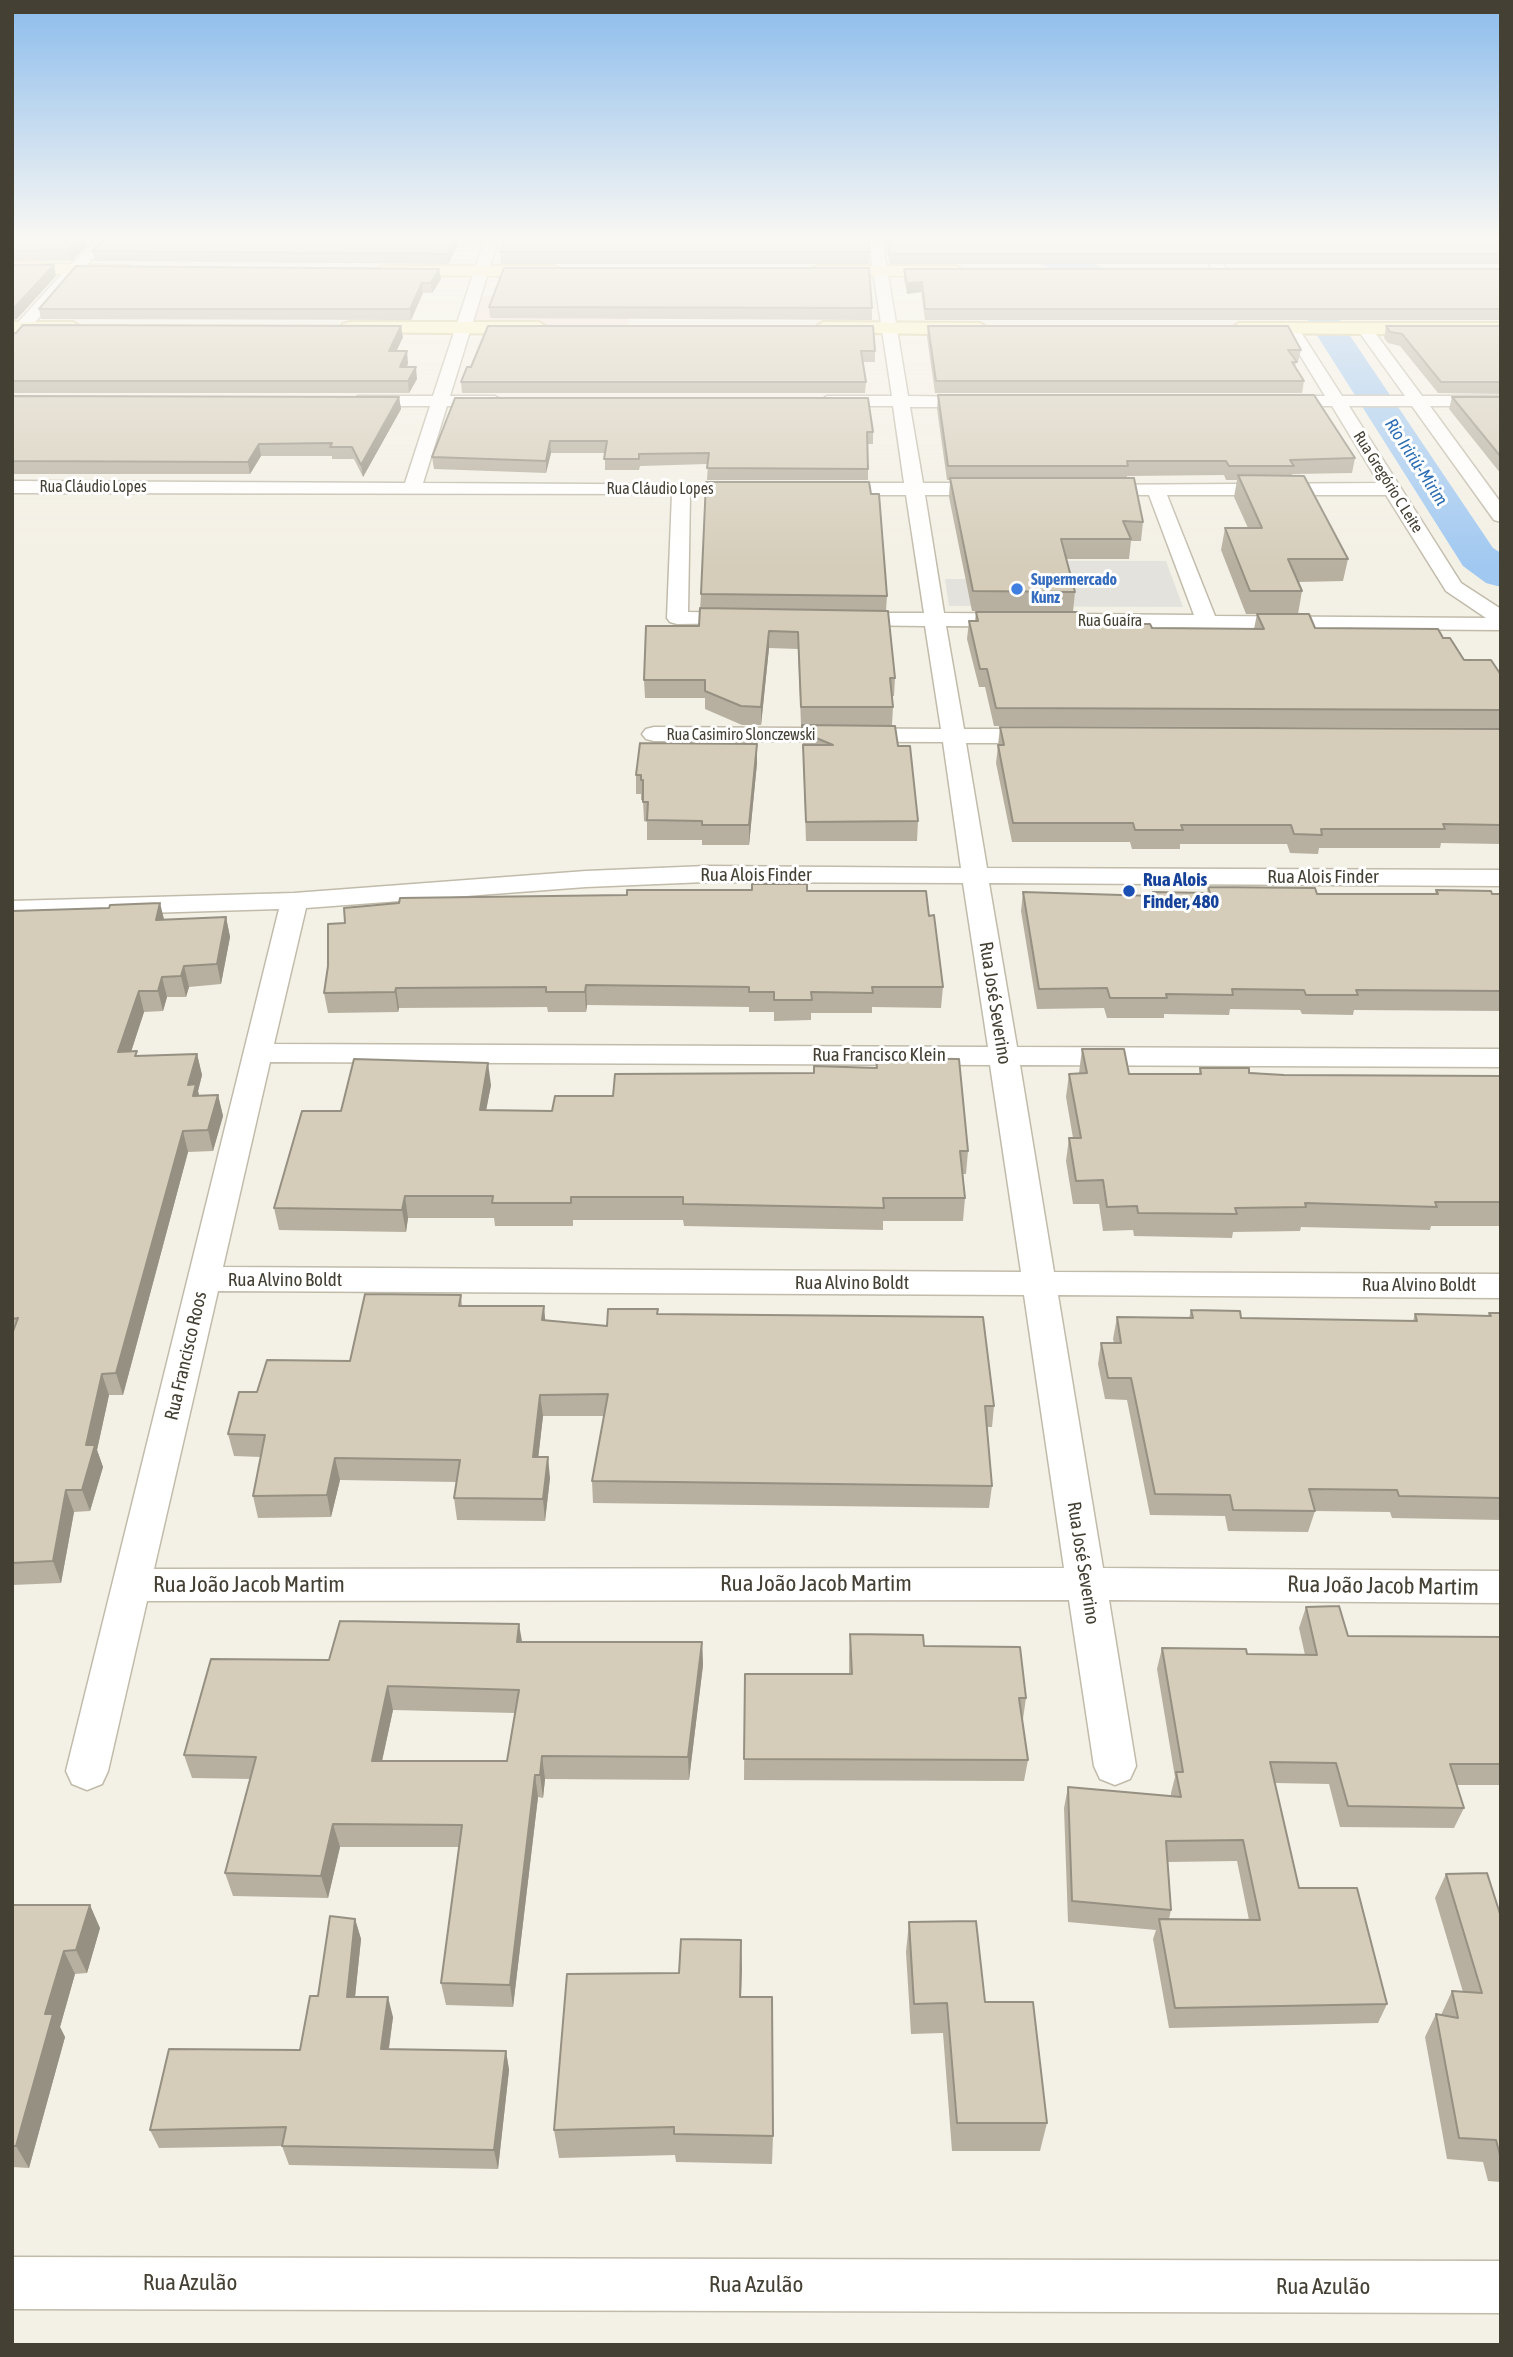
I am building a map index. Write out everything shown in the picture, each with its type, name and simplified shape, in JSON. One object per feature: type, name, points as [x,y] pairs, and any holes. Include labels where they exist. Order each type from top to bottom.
[{"type":"street","points":[[412,488],[457,348]]},
{"type":"street","name":"Rua José Severino","points":[[893,348],[1115,1766]]},
{"type":"street","name":"Rua Gregório C Leite","points":[[1313,348],[1345,401],[1392,489],[1453,587],[1501,618]]},
{"type":"street","points":[[1379,348],[1501,516]]},
{"type":"street","points":[[343,401],[510,401]]},
{"type":"street","points":[[804,401],[997,401]]},
{"type":"street","points":[[1255,401],[1501,401]]},
{"type":"street","points":[[1477,484],[1501,484]]},
{"type":"street","name":"Rua Cláudio Lopes","points":[[12,487],[764,489]]},
{"type":"street","points":[[681,489],[677,618],[758,619]]},
{"type":"street","points":[[805,489],[1009,489]]},
{"type":"street","points":[[1076,489],[1392,489]]},
{"type":"street","points":[[1156,489],[1208,622]]},
{"type":"street","name":"Rua Guaíra","points":[[827,619],[1501,624]]},
{"type":"street","name":"Rua Casimiro Slonczewski","points":[[654,734],[1063,736]]},
{"type":"street","name":"Rua Alois Finder","points":[[12,909],[294,901],[647,876],[1501,878]]},
{"type":"street","name":"Rua Francisco Roos","points":[[88,1771],[294,901]]},
{"type":"street","name":"Rua Francisco Klein","points":[[258,1053],[1501,1058]]},
{"type":"street","name":"Rua Alvino Boldt","points":[[204,1279],[1501,1286]]},
{"type":"street","name":"Rua João Jacob Martim","points":[[132,1585],[1086,1584],[1501,1587]]},
{"type":"street","name":"Rua Azulão","points":[[12,2283],[1501,2287]]},
{"type":"shaded area","points":[[1059,561],[1166,561],[1183,607],[949,606],[945,579],[966,579]]},
{"type":"building","points":[[12,348],[390,348],[389,351],[407,351],[400,367],[416,367],[408,381],[12,381]]},
{"type":"building","points":[[479,348],[875,348],[875,351],[861,351],[866,382],[461,382],[467,367],[471,367]]},
{"type":"building","points":[[931,348],[1300,348],[1301,350],[1288,350],[1297,362],[1292,362],[1304,381],[936,381]]},
{"type":"building","points":[[1413,348],[1501,348],[1501,382],[1441,382]]},
{"type":"building","points":[[938,395],[1314,395],[1355,458],[1290,460],[1294,466],[1229,466],[1226,461],[1127,461],[1128,466],[948,466]]},
{"type":"building","points":[[12,396],[399,397],[361,465],[352,447],[330,447],[332,443],[259,444],[248,462],[12,461]]},
{"type":"building","points":[[1452,397],[1501,397],[1501,457]]},
{"type":"building","points":[[455,398],[868,398],[873,432],[867,432],[868,469],[707,468],[709,453],[639,454],[639,459],[604,459],[607,441],[550,441],[546,461],[432,457]]},
{"type":"building","points":[[1238,475],[1304,476],[1348,559],[1288,559],[1302,591],[1250,591],[1225,528],[1262,528]]},
{"type":"building","points":[[950,478],[1134,478],[1143,522],[1123,521],[1131,539],[1061,539],[1075,592],[973,591]]},
{"type":"building","points":[[706,482],[869,482],[871,494],[879,494],[887,596],[701,594]]},
{"type":"building","points":[[700,608],[888,611],[895,678],[890,678],[893,707],[801,707],[798,632],[769,631],[761,707],[741,706],[705,691],[705,680],[644,680],[646,626],[699,626]]},
{"type":"building","points":[[976,612],[1080,612],[1083,624],[1264,629],[1257,614],[1309,614],[1315,628],[1438,629],[1443,638],[1450,638],[1464,660],[1491,660],[1501,675],[1501,710],[996,708],[987,669],[980,669],[969,621],[978,621]]},
{"type":"building","points":[[802,725],[895,726],[898,746],[910,746],[918,821],[806,822],[803,745],[833,745],[802,732]]},
{"type":"building","points":[[1000,727],[1501,729],[1501,825],[1443,824],[1445,829],[1321,829],[1322,835],[1294,834],[1291,825],[1181,825],[1183,830],[1135,830],[1133,823],[1013,823],[998,745],[1004,745]]},
{"type":"building","points":[[640,743],[757,744],[749,825],[702,825],[702,821],[647,820],[648,802],[643,802],[643,780],[641,775],[636,775]]},
{"type":"building","points":[[752,884],[807,884],[807,891],[926,891],[929,916],[934,915],[943,987],[872,987],[873,993],[811,992],[812,1000],[774,1000],[774,992],[749,992],[749,987],[586,985],[585,992],[546,992],[546,987],[396,988],[395,992],[324,993],[328,966],[328,924],[345,923],[344,908],[399,903],[400,898],[627,895],[627,890],[752,890]]},
{"type":"building","points":[[1208,887],[1315,888],[1317,894],[1438,894],[1436,890],[1491,891],[1492,894],[1501,894],[1501,991],[1356,990],[1358,995],[1306,995],[1304,990],[1232,989],[1233,995],[1166,994],[1167,998],[1110,998],[1107,988],[1039,989],[1023,892],[1154,896],[1153,892],[1210,893]]},
{"type":"building","points":[[160,903],[156,920],[226,917],[217,964],[184,966],[181,976],[162,977],[158,991],[139,991],[118,1052],[137,1051],[135,1056],[197,1054],[188,1085],[196,1084],[193,1096],[218,1095],[208,1130],[183,1131],[116,1373],[102,1374],[86,1445],[95,1445],[82,1490],[66,1490],[53,1561],[12,1563],[12,1334],[18,1318],[12,1319],[12,911],[109,908],[110,905]]},
{"type":"building","points":[[1082,1049],[1124,1049],[1129,1074],[1201,1074],[1200,1068],[1249,1068],[1249,1073],[1284,1075],[1501,1076],[1501,1202],[1435,1202],[1437,1207],[1305,1203],[1306,1207],[1235,1208],[1237,1214],[1138,1213],[1137,1206],[1107,1207],[1103,1180],[1076,1181],[1069,1138],[1081,1138],[1069,1074],[1087,1073]]},
{"type":"building","points":[[876,1058],[959,1059],[968,1151],[960,1151],[965,1198],[883,1198],[884,1208],[683,1204],[683,1197],[571,1197],[571,1203],[492,1203],[493,1196],[405,1196],[402,1210],[274,1208],[302,1111],[341,1111],[354,1059],[488,1063],[480,1110],[552,1111],[555,1096],[613,1096],[615,1074],[814,1073],[814,1066],[877,1068]]},
{"type":"building","points":[[365,1294],[461,1295],[459,1306],[544,1306],[542,1320],[607,1326],[608,1309],[658,1309],[657,1314],[983,1317],[994,1406],[985,1406],[992,1486],[592,1481],[608,1394],[540,1395],[533,1457],[548,1457],[543,1499],[454,1498],[460,1460],[335,1458],[327,1495],[253,1496],[265,1435],[228,1434],[239,1392],[257,1392],[267,1360],[350,1361]]},
{"type":"building","points":[[1191,1310],[1240,1311],[1241,1318],[1417,1321],[1415,1314],[1491,1316],[1489,1313],[1501,1313],[1501,1498],[1399,1496],[1397,1490],[1309,1489],[1315,1511],[1233,1510],[1230,1495],[1155,1494],[1131,1378],[1108,1378],[1101,1343],[1121,1343],[1117,1317],[1193,1318]]},
{"type":"building","points":[[1339,1606],[1348,1636],[1501,1637],[1501,1764],[1450,1764],[1464,1808],[1348,1806],[1336,1763],[1270,1762],[1299,1888],[1357,1888],[1387,2004],[1175,2008],[1159,1919],[1260,1920],[1243,1840],[1166,1841],[1171,1910],[1072,1901],[1068,1787],[1181,1797],[1176,1772],[1183,1772],[1162,1648],[1246,1649],[1247,1654],[1317,1655],[1306,1607]]},
{"type":"building","points":[[340,1621],[519,1624],[517,1642],[702,1642],[688,1757],[542,1756],[540,1775],[535,1775],[510,1985],[441,1983],[462,1825],[333,1824],[321,1876],[225,1873],[256,1757],[184,1755],[211,1659],[329,1660]],"holes":[[[388,1686],[519,1690],[507,1761],[372,1761]]]},
{"type":"building","points":[[850,1634],[923,1635],[924,1646],[1020,1647],[1026,1698],[1019,1698],[1028,1760],[744,1759],[745,1674],[852,1674]]},
{"type":"building","points":[[1487,1873],[1501,1917],[1501,2159],[1496,2140],[1459,2138],[1436,2014],[1458,2018],[1452,1991],[1482,1993],[1446,1874]]},
{"type":"building","points":[[12,1905],[90,1905],[76,1950],[64,1951],[45,2014],[53,2014],[16,2146],[12,2146]]},
{"type":"building","points":[[330,1916],[355,1919],[347,1997],[388,1997],[381,2049],[506,2051],[494,2150],[282,2146],[286,2127],[150,2130],[169,2049],[300,2050],[310,1996],[318,1996]]},
{"type":"building","points":[[976,1921],[985,2002],[1033,2002],[1047,2123],[957,2123],[947,2003],[914,2004],[909,1922]]},
{"type":"building","points":[[681,1939],[741,1940],[740,1997],[772,1997],[773,2136],[674,2134],[674,2127],[554,2130],[567,1974],[679,1973]]},
{"type":"waterway","name":"Rio Iririú-Mirim","points":[[1342,348],[1478,557],[1501,574]]},
{"type":"place","name":"Supermercado Kunz","points":[[1017,589]]},
{"type":"place","name":"Rua Alois Finder, 480","points":[[1129,891]]}]
